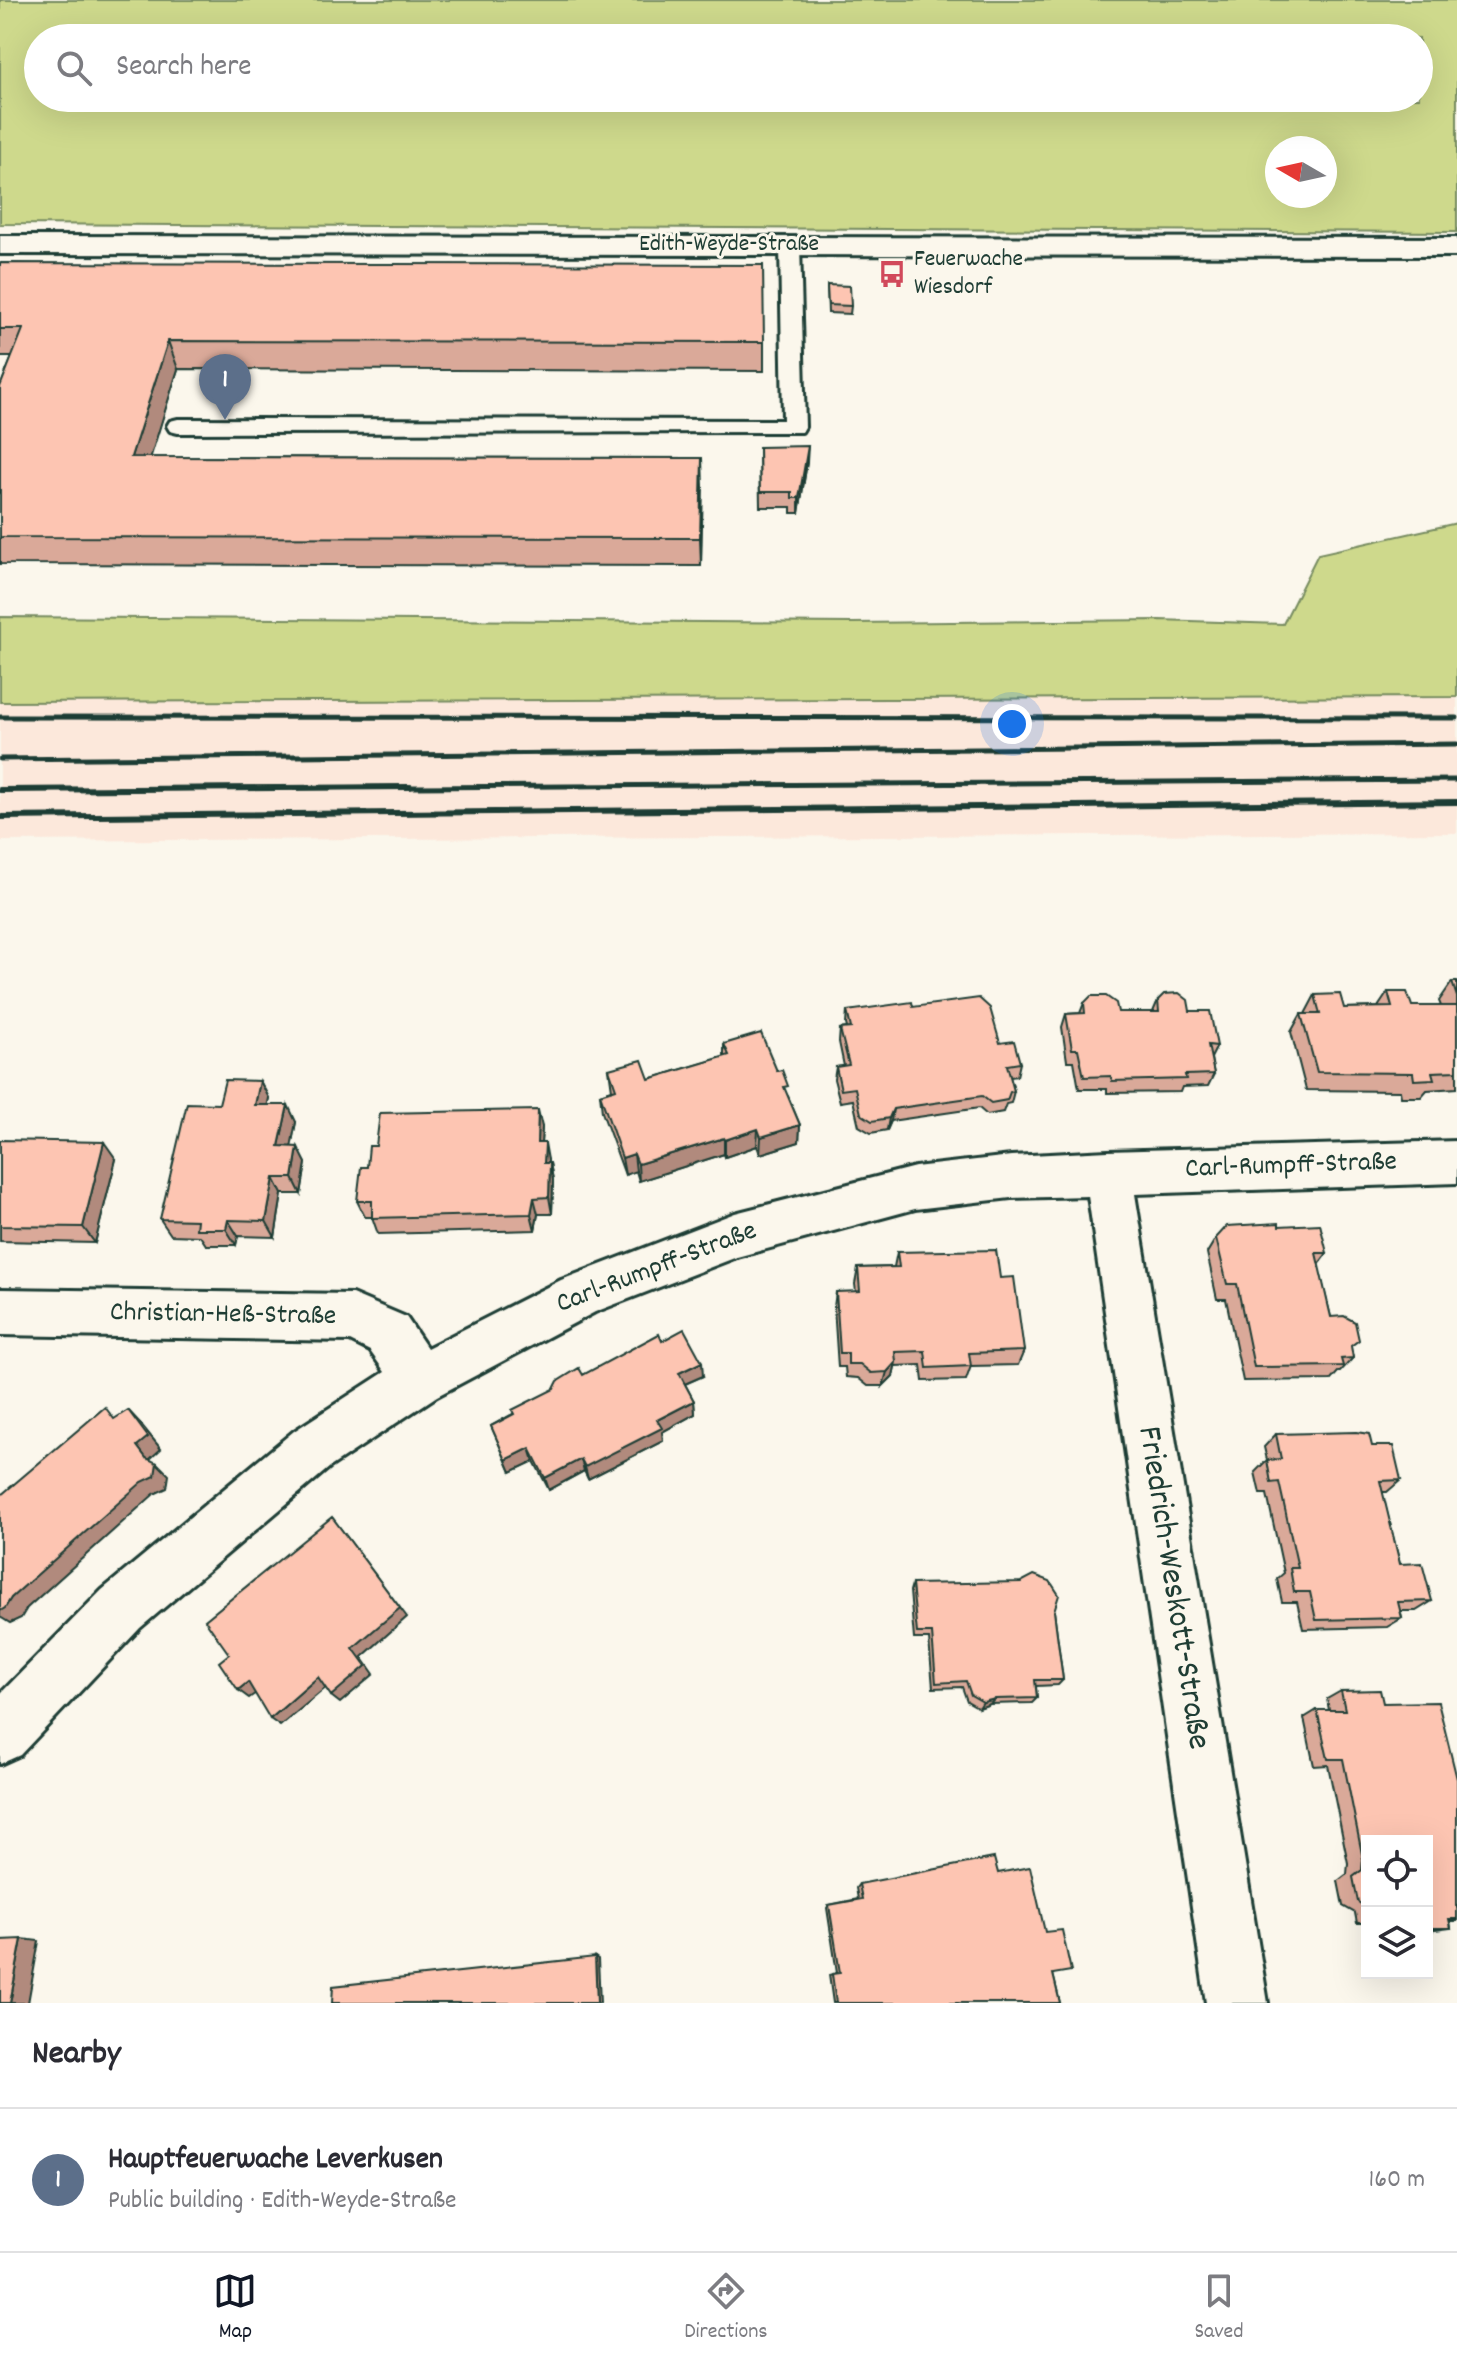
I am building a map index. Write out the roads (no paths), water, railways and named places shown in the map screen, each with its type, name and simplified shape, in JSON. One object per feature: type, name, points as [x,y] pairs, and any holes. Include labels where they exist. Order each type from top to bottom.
[{"type":"street","name":"Edith-Weyde-Straße","points":[[0,245],[1457,247]]},
{"type":"street","name":"Carl-Rumpff-Straße","points":[[0,1735],[121,1609],[312,1449],[419,1379],[578,1296],[735,1235],[915,1188],[1011,1177],[1108,1172],[1457,1162]]},
{"type":"street","name":"Friedrich-Weskott-Straße","points":[[1108,1172],[1237,2003]]},
{"type":"street","name":"Christian-Heß-Straße","points":[[0,1312],[352,1318],[388,1334],[419,1379]]},
{"type":"lane","points":[[178,426],[794,427],[790,245]]},
{"type":"railway","points":[[0,717],[1457,718]]},
{"type":"railway","points":[[0,759],[1457,744]]},
{"type":"railway","points":[[347,787],[1457,780]]},
{"type":"railway","points":[[0,790],[347,787]]},
{"type":"railway","points":[[118,789],[347,787]]},
{"type":"railway","points":[[347,787],[410,787]]},
{"type":"railway","points":[[0,817],[1457,802]]},
{"type":"place","name":"Feuerwache Wiesdorf","points":[[892,274]]},
{"type":"place","name":"Hauptfeuerwache Leverkusen","points":[[225,420]]}]
